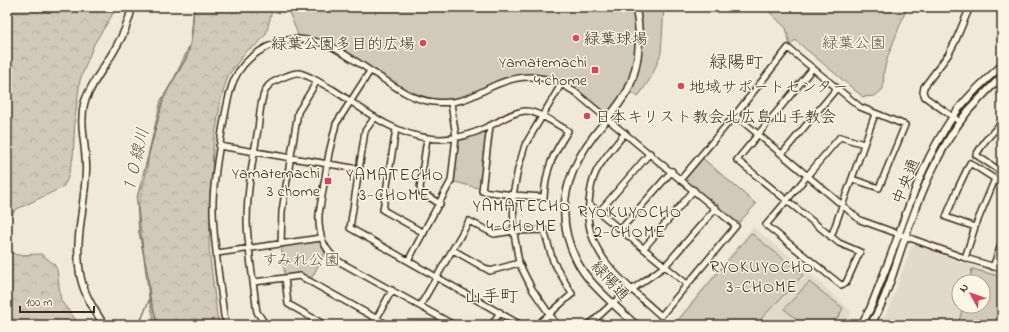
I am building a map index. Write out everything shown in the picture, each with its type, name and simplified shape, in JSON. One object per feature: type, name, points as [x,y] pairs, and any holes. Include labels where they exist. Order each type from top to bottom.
[{"type":"street","points":[[104,325],[86,295],[81,280],[78,262],[86,169],[83,120],[84,105],[91,88],[116,48],[127,25],[132,7]]},
{"type":"street","name":"緑陽通","points":[[635,7],[638,15],[638,62],[628,89],[595,134],[574,167],[567,186],[564,216],[569,241],[576,260],[588,278],[636,325]]},
{"type":"street","points":[[960,122],[925,97],[923,92],[924,87],[956,42],[970,7]]},
{"type":"street","points":[[228,325],[224,316],[214,226],[213,201],[219,146],[234,80],[249,59],[258,51],[276,43],[295,39],[311,40],[327,44],[415,98],[433,102],[451,103],[477,95],[492,86],[525,76],[545,78],[562,83],[576,92],[672,171],[736,226],[661,316],[608,265],[598,250],[589,226],[588,213],[590,188],[596,173],[606,157],[625,133]]},
{"type":"street","points":[[681,179],[735,115],[788,48],[860,107],[905,125],[878,188],[852,179]]},
{"type":"street","name":"中央通","points":[[861,325],[870,309],[923,168],[953,117],[976,89],[1002,64]]},
{"type":"street","points":[[814,68],[737,160],[787,201],[831,237],[839,243],[860,252],[846,283],[841,285],[766,225],[787,201],[840,137],[864,144]]},
{"type":"street","points":[[370,70],[336,124],[331,140],[319,214],[318,226],[321,238],[326,250],[333,257],[454,325]]},
{"type":"street","points":[[266,325],[257,312],[247,222],[248,201],[262,99],[269,85],[286,76],[298,73],[317,81],[396,129],[411,135],[443,140],[474,133],[490,126],[504,117],[526,110],[543,116],[568,131],[552,159],[547,172],[544,197],[482,191],[490,126]]},
{"type":"street","name":"中央通","points":[[870,325],[875,317],[890,281],[905,236],[932,168],[960,122],[980,98],[1002,76]]},
{"type":"street","points":[[281,244],[282,210],[298,112],[317,81]]},
{"type":"street","points":[[557,325],[532,289],[519,263],[514,231],[513,195],[518,169],[525,145],[562,83]]},
{"type":"street","points":[[782,154],[837,88]]},
{"type":"street","points":[[408,261],[440,204],[451,181],[456,137],[451,103]]},
{"type":"street","points":[[831,237],[875,114]]},
{"type":"street","points":[[735,115],[860,220],[965,258],[1002,269]]},
{"type":"street","points":[[375,117],[365,131],[350,228],[521,325]]},
{"type":"street","points":[[1001,170],[976,155],[985,141],[1002,122]]},
{"type":"street","points":[[396,129],[383,210],[424,233]]},
{"type":"street","points":[[427,138],[420,188],[421,192],[440,204]]},
{"type":"street","points":[[219,146],[327,165],[359,169]]},
{"type":"street","points":[[599,212],[650,153]]},
{"type":"street","points":[[965,258],[975,227],[995,179],[970,163],[956,190],[946,217],[975,227]]},
{"type":"street","points":[[621,229],[672,171]]},
{"type":"street","points":[[644,248],[694,190]]},
{"type":"street","points":[[589,204],[687,284]]},
{"type":"street","points":[[588,325],[613,303],[665,266],[716,208]]},
{"type":"street","points":[[420,306],[469,220],[494,234],[514,231],[544,230],[553,261],[572,294],[537,325]]},
{"type":"street","points":[[217,253],[321,238]]},
{"type":"street","points":[[993,267],[1002,242]]},
{"type":"street","points":[[453,250],[490,271],[519,263]]},
{"type":"street","points":[[254,282],[300,276],[388,325]]},
{"type":"street","points":[[285,278],[288,304],[325,325]]},
{"type":"street","points":[[373,325],[392,290]]},
{"type":"street","points":[[492,325],[500,312]]},
{"type":"shaded area","points":[[753,227],[806,270],[848,308],[852,313],[843,325],[672,325]]},
{"type":"shaded area","points":[[916,245],[963,263],[1002,275],[1002,325],[890,325],[882,321],[890,306],[911,247]]},
{"type":"green space","points":[[7,7],[116,7],[94,44],[80,80],[75,118],[73,158],[67,180],[63,187],[15,210],[7,224]]},
{"type":"green space","points":[[194,7],[273,7],[266,34],[258,44],[246,51],[228,76],[221,99],[213,148],[209,249],[217,315],[220,325],[155,325],[149,299],[138,207],[161,100],[173,81],[191,42]]},
{"type":"green space","points":[[287,7],[664,7],[661,53],[652,76],[638,97],[628,89],[608,118],[562,83],[525,76],[451,103],[415,98],[336,49],[299,37]]},
{"type":"green space","name":"緑葉公園","points":[[764,7],[907,7],[888,56],[884,71],[883,89],[875,96],[863,97],[795,40],[790,46],[786,28]]},
{"type":"green space","points":[[490,129],[482,191],[478,188],[451,181],[456,137]]},
{"type":"green space","points":[[700,156],[756,204],[736,226],[681,179]]},
{"type":"green space","points":[[751,233],[803,275],[755,325],[674,325]]},
{"type":"green space","name":"すみれ公園","points":[[321,238],[325,253],[310,281],[300,276],[285,278],[281,244]]},
{"type":"green space","points":[[7,248],[16,255],[41,254],[54,264],[57,270],[61,301],[80,325],[7,325]]},
{"type":"green space","points":[[972,269],[991,274],[971,274]]},
{"type":"green space","points":[[991,274],[1002,277],[1002,325],[958,325],[961,314],[991,314]]},
{"type":"green space","points":[[809,282],[843,308],[839,316],[831,325],[804,325],[784,309]]},
{"type":"waterway","name":"１０線川","points":[[139,325],[150,298],[148,277],[139,231],[137,199],[163,100],[189,50],[194,7]]},
{"type":"waterway","points":[[150,298],[158,325]]},
{"type":"place","name":"緑葉球場","points":[[576,38]]},
{"type":"place","name":"緑葉公園多目的広場","points":[[423,43]]},
{"type":"place","name":"Yamatemachi 4 chome","points":[[595,70]]},
{"type":"place","name":"地域サポートセンター","points":[[681,86]]},
{"type":"place","name":"日本キリスト教会北広島山手教会","points":[[587,116]]},
{"type":"place","name":"Yamatemachi 3 chome","points":[[328,181]]},
{"type":"district","name":"緑陽町","points":[[736,62]]},
{"type":"district","name":"YAMATECHO 3-CHOME","points":[[395,184]]},
{"type":"district","name":"YAMATECHO 4-CHOME","points":[[522,215]]},
{"type":"district","name":"RYOKUYOCHO 2-CHOME","points":[[630,221]]},
{"type":"district","name":"RYOKUYOCHO 3-CHOME","points":[[762,276]]},
{"type":"district","name":"山手町","points":[[491,296]]}]
